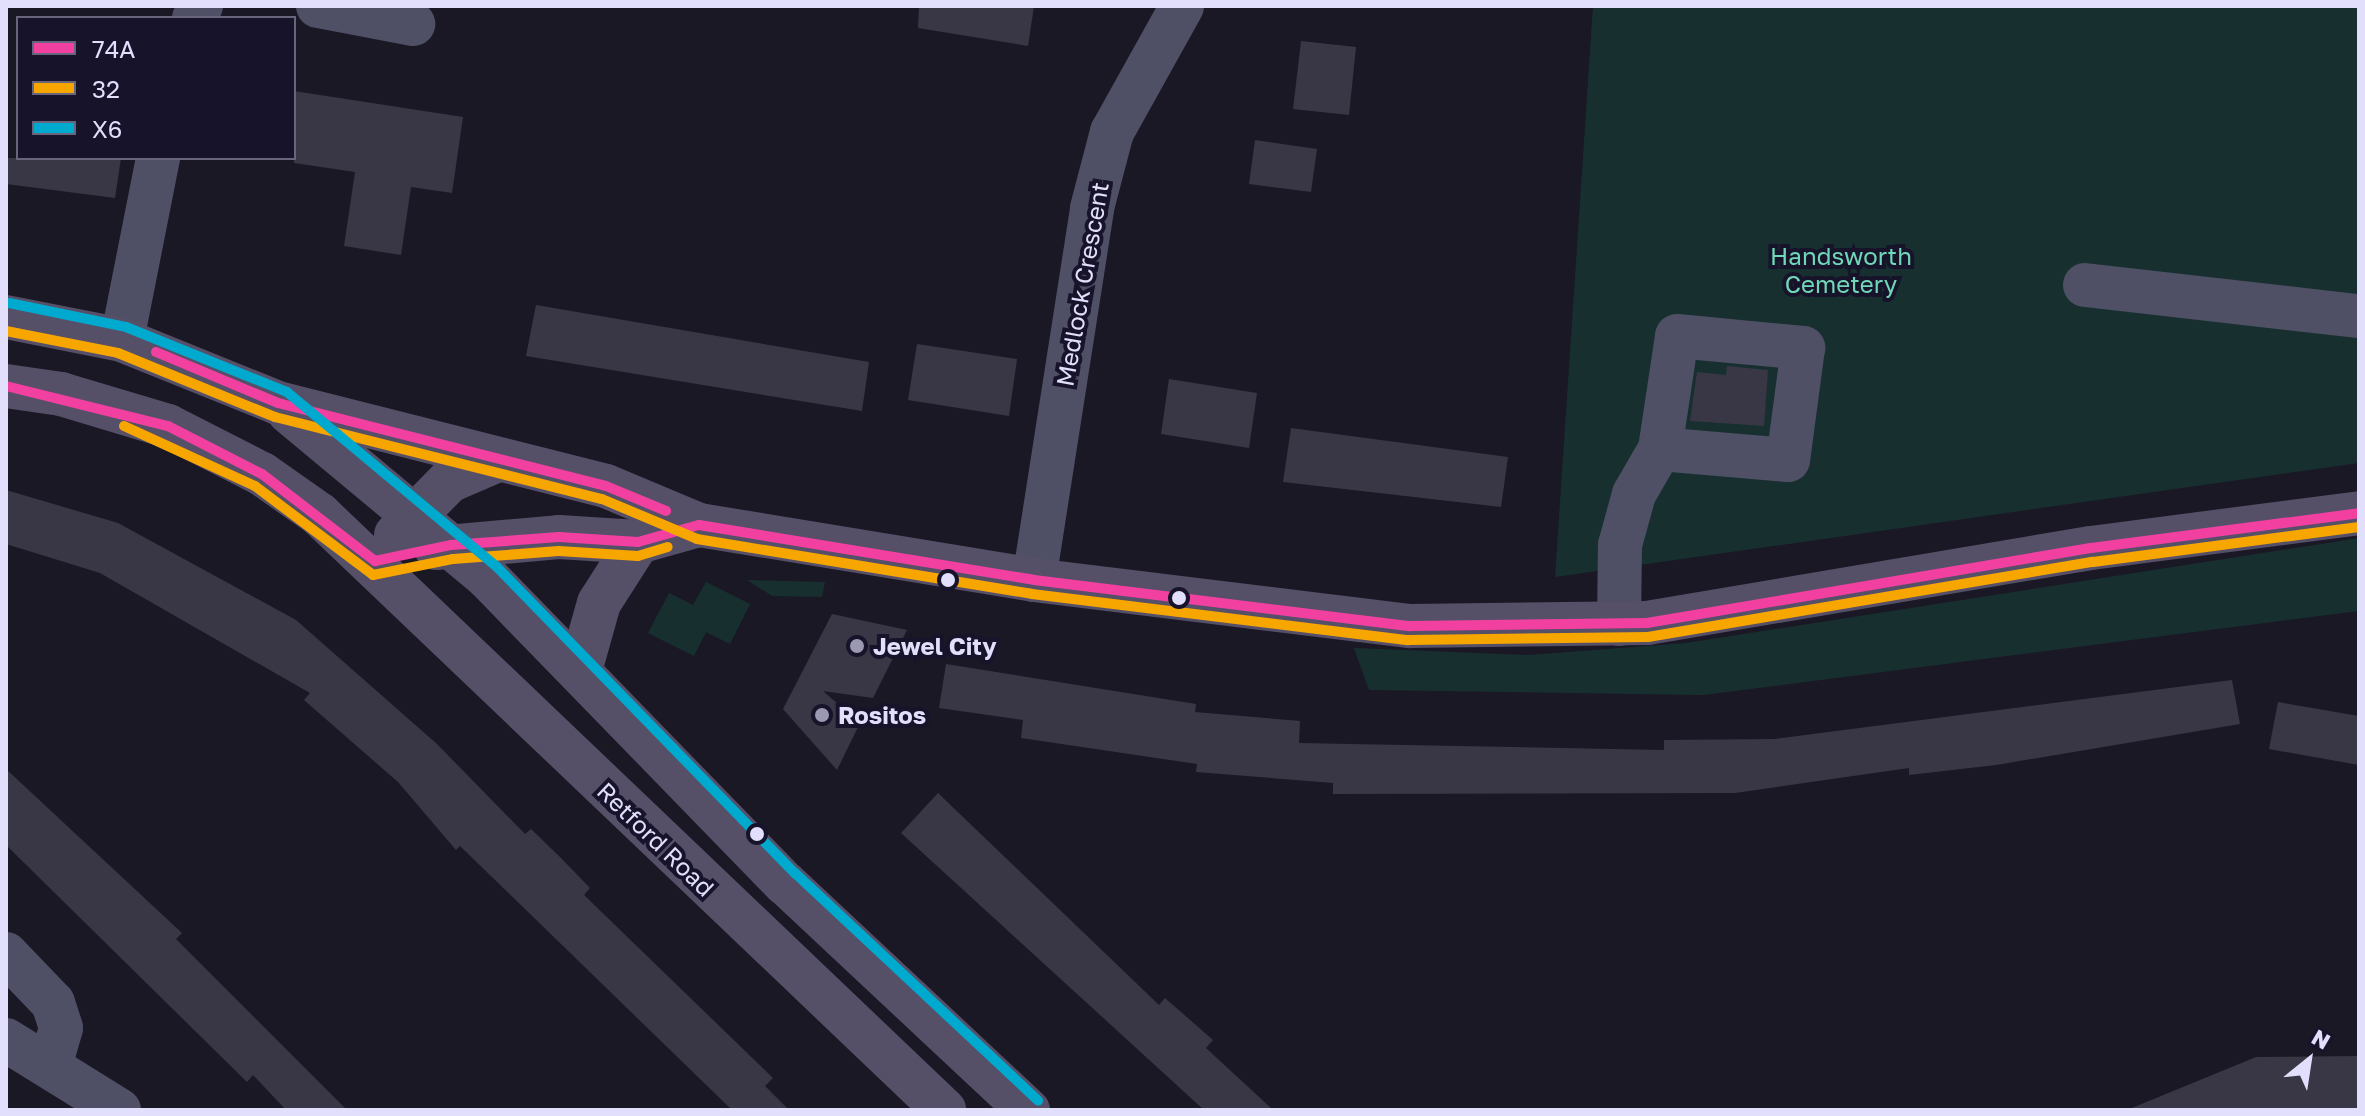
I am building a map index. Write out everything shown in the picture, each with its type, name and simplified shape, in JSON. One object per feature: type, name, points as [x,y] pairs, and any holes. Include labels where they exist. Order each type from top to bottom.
[{"type":"main road","points":[[6,317],[122,340],[278,403],[606,486],[699,525],[1034,580],[1410,626],[1619,624],[2359,513]]},
{"type":"main road","name":"Retford Road","points":[[6,386],[61,394],[168,426],[262,474],[375,561],[694,876],[944,1110]]},
{"type":"main road","points":[[278,403],[451,545],[581,667],[785,883],[1028,1110]]},
{"type":"main road","points":[[375,561],[414,513],[449,481],[498,460]]},
{"type":"main road","points":[[375,561],[451,545],[559,537],[638,542],[699,525]]},
{"type":"main road","points":[[581,667],[599,603],[638,542]]},
{"type":"street","points":[[318,6],[413,24]]},
{"type":"street","name":"Medlock Crescent","points":[[1034,580],[1092,208],[1112,132],[1182,6]]},
{"type":"street","points":[[122,340],[158,160]]},
{"type":"street","points":[[2085,285],[2359,316]]},
{"type":"street","points":[[1619,624],[1620,545],[1634,494],[1660,449]]},
{"type":"street","points":[[6,954],[53,1003],[61,1028],[51,1063]]},
{"type":"street","points":[[6,1040],[51,1063],[119,1110]]},
{"type":"green space","name":"Handsworth Cemetery","points":[[1593,6],[2359,6],[2359,463],[1555,577]]},
{"type":"green space","points":[[2359,538],[2359,611],[1703,695],[1369,690],[1354,648],[1529,655],[1686,643]]},
{"type":"green space","points":[[747,580],[825,582],[822,597],[772,596]]},
{"type":"green space","points":[[706,582],[750,604],[730,644],[706,632],[694,656],[648,633],[669,593],[693,605]]},
{"type":"building","points":[[919,6],[1034,6],[1028,46],[918,28]]},
{"type":"building","points":[[1301,41],[1356,47],[1349,115],[1293,109]]},
{"type":"building","points":[[296,91],[463,117],[452,193],[411,187],[401,255],[344,246],[355,172],[294,163]]},
{"type":"building","points":[[1255,140],[1317,149],[1311,192],[1249,184]]},
{"type":"building","points":[[6,158],[121,160],[115,198],[6,184]]},
{"type":"building","points":[[536,305],[869,362],[862,411],[526,356]]},
{"type":"building","points":[[917,344],[1017,359],[1009,416],[908,400]]},
{"type":"building","points":[[1727,366],[1768,370],[1764,426],[1690,421],[1697,372],[1726,375]]},
{"type":"building","points":[[1169,379],[1257,393],[1249,448],[1161,434]]},
{"type":"building","points":[[1291,428],[1508,457],[1501,507],[1283,482]]},
{"type":"building","points":[[6,490],[118,523],[296,620],[437,744],[525,834],[531,829],[561,858],[590,888],[584,895],[773,1078],[765,1086],[789,1110],[732,1110],[460,846],[456,850],[398,782],[304,700],[310,693],[100,573],[6,544]]},
{"type":"building","points":[[832,614],[907,630],[873,698],[823,691],[860,723],[837,770],[783,709]]},
{"type":"building","points":[[946,664],[1196,704],[1195,712],[1300,721],[1299,743],[1664,750],[1664,740],[1775,739],[2232,680],[2240,724],[1996,765],[1909,775],[1909,768],[1735,793],[1333,794],[1333,783],[1196,772],[1197,764],[1021,738],[1023,720],[939,708]]},
{"type":"building","points":[[2278,702],[2359,716],[2359,765],[2269,749]]},
{"type":"building","points":[[6,769],[182,933],[176,939],[347,1110],[286,1110],[253,1075],[247,1082],[6,845]]},
{"type":"building","points":[[938,793],[1159,1005],[1165,998],[1213,1040],[1206,1048],[1273,1110],[1204,1110],[901,833]]},
{"type":"building","points":[[2359,1056],[2359,1110],[2127,1110],[2256,1057]]},
{"type":"transit line","name":"X6","points":[[9,303],[126,327],[287,392],[496,566],[795,873],[1038,1100]]},
{"type":"transit line","name":"32","points":[[6,331],[118,353],[275,417],[602,499],[697,539],[1032,594],[1408,640],[1648,637],[2093,562],[2359,527]]},
{"type":"transit line","name":"74A","points":[[156,352],[278,403],[606,486],[666,511]]},
{"type":"transit line","name":"74A","points":[[6,386],[168,426],[262,474],[375,561],[451,545],[559,537],[638,542],[699,525],[1034,580],[1410,626],[1647,623],[2091,548],[2359,513]]},
{"type":"transit line","name":"32","points":[[124,426],[255,486],[373,575],[453,559],[559,551],[638,556],[668,547]]},
{"type":"place","name":"Jewel City","points":[[857,646]]},
{"type":"place","name":"Rositos","points":[[822,715]]}]
